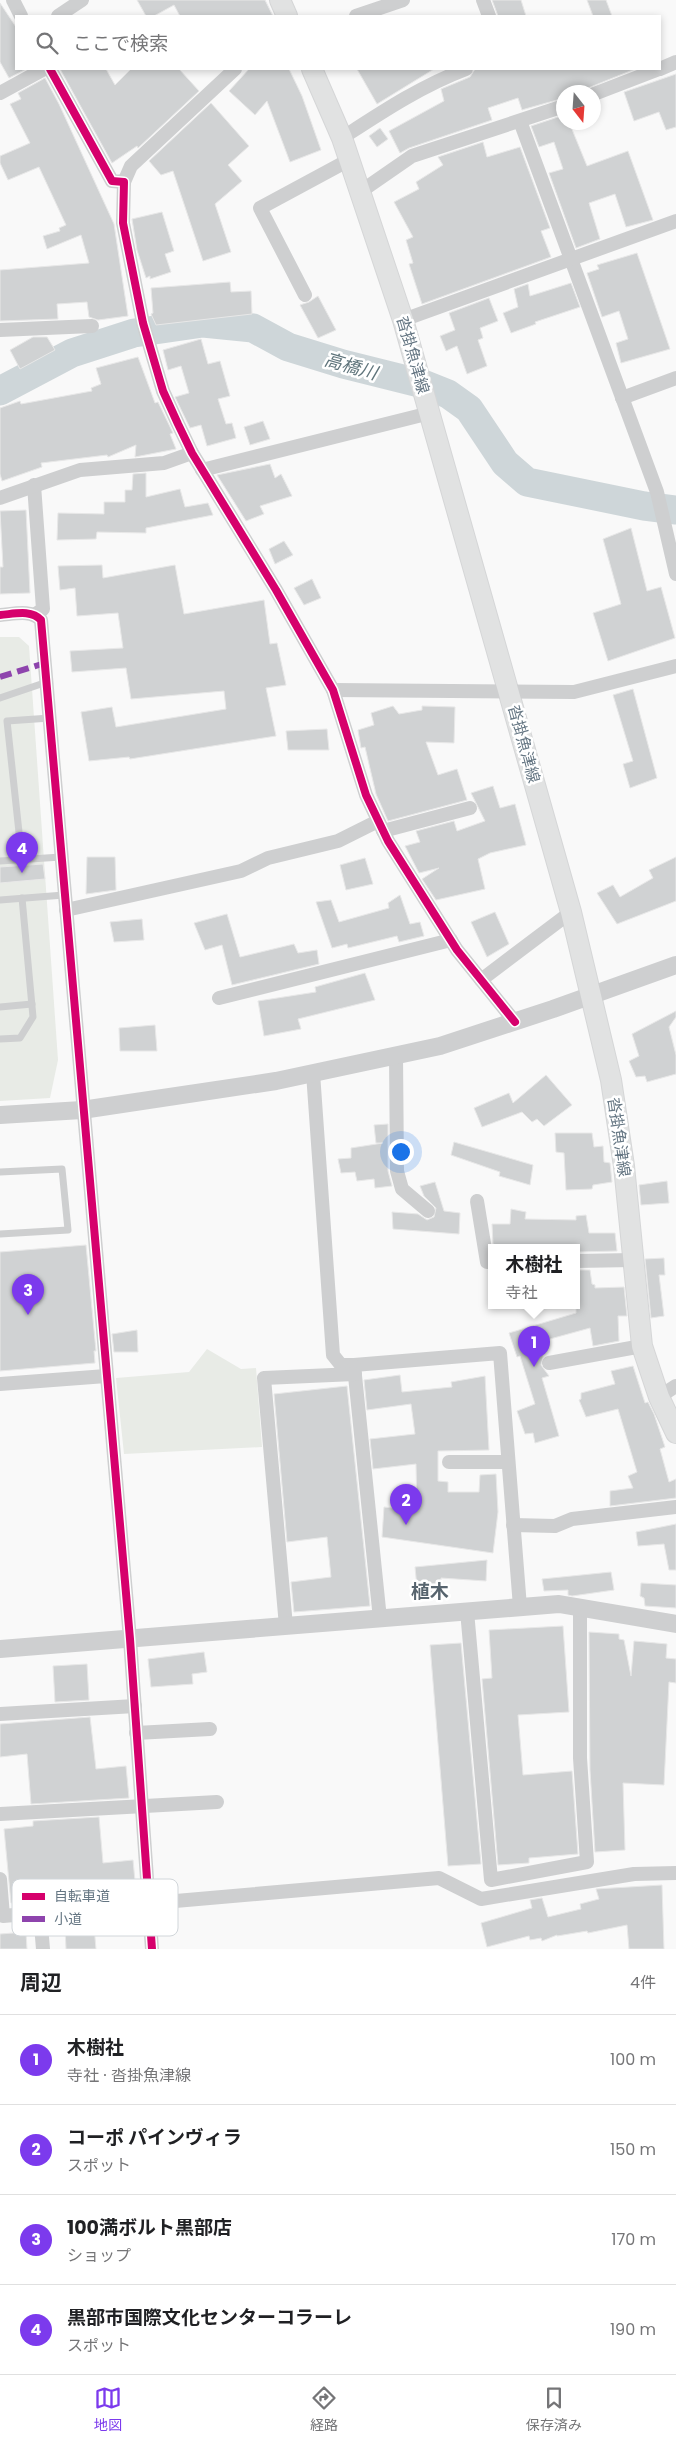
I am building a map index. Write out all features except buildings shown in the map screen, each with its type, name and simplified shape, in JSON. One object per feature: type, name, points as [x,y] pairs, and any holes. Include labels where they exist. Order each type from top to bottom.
[{"type":"main road","name":"沓掛魚津線","points":[[312,70],[342,138],[403,320],[571,912],[611,1080],[624,1166],[642,1346],[659,1397],[676,1433]]},
{"type":"street","points":[[13,0],[20,15]]},
{"type":"street","points":[[60,15],[82,0]]},
{"type":"street","points":[[359,15],[403,0]]},
{"type":"street","points":[[483,0],[489,15]]},
{"type":"street","points":[[661,69],[676,62]]},
{"type":"street","points":[[0,93],[42,70]]},
{"type":"street","points":[[51,70],[112,181],[124,182]]},
{"type":"street","points":[[234,70],[131,166],[124,182],[123,223],[143,323],[164,391],[192,453],[276,590],[333,690],[366,795],[380,826],[451,940],[515,1022]]},
{"type":"street","points":[[342,138],[398,102],[445,77],[463,70]]},
{"type":"street","points":[[601,91],[657,70]]},
{"type":"street","points":[[360,192],[412,156],[556,109]]},
{"type":"street","points":[[520,121],[569,260],[670,525],[676,574]]},
{"type":"street","points":[[306,294],[260,208],[349,160]]},
{"type":"street","points":[[403,320],[676,221]]},
{"type":"street","points":[[0,330],[92,326]]},
{"type":"street","points":[[622,398],[676,378]]},
{"type":"street","points":[[202,470],[430,413]]},
{"type":"street","points":[[0,498],[80,470],[164,463],[192,453]]},
{"type":"street","points":[[0,615],[36,614],[43,609],[34,486]]},
{"type":"street","points":[[36,614],[41,620],[47,682],[82,1110],[130,1639],[146,1879]]},
{"type":"street","points":[[333,690],[510,693],[574,692],[676,666]]},
{"type":"street","points":[[66,910],[241,871],[268,858],[338,841],[380,826],[470,808]]},
{"type":"street","points":[[481,980],[571,912]]},
{"type":"street","points":[[219,998],[451,940]]},
{"type":"street","points":[[0,1115],[82,1110],[276,1081],[440,1046],[591,996],[676,965]]},
{"type":"street","points":[[396,1055],[397,1171],[402,1189],[428,1211]]},
{"type":"street","points":[[313,1073],[332,1355],[341,1365],[354,1369]]},
{"type":"street","points":[[477,1201],[488,1262]]},
{"type":"street","points":[[580,1260],[633,1260]]},
{"type":"street","points":[[549,1363],[642,1346]]},
{"type":"street","points":[[286,1626],[264,1378],[500,1353],[520,1607]]},
{"type":"street","points":[[354,1369],[380,1619]]},
{"type":"street","points":[[0,1384],[106,1376]]},
{"type":"street","points":[[659,1397],[676,1386]]},
{"type":"street","points":[[449,1462],[508,1462]]},
{"type":"street","points":[[513,1525],[555,1526],[572,1519],[676,1507]]},
{"type":"street","points":[[0,1649],[559,1604],[580,1606],[676,1624]]},
{"type":"street","points":[[467,1611],[491,1880],[587,1862],[580,1758],[580,1606]]},
{"type":"street","points":[[0,1714],[135,1706]]},
{"type":"street","points":[[136,1733],[210,1729]]},
{"type":"street","points":[[0,1814],[217,1802]]},
{"type":"street","points":[[178,1900],[439,1878],[481,1899],[634,1874],[676,1873]]},
{"type":"street","points":[[0,1878],[3,1916],[12,1915]]},
{"type":"street","points":[[42,1936],[43,1949]]},
{"type":"street","points":[[151,1936],[152,1949]]},
{"type":"lane","points":[[0,698],[47,682]]},
{"type":"lane","points":[[22,860],[4,721],[50,718]]},
{"type":"lane","points":[[0,861],[61,857]]},
{"type":"lane","points":[[0,900],[64,895]]},
{"type":"lane","points":[[0,1039],[20,1038],[33,1017],[22,898]]},
{"type":"lane","points":[[0,1007],[32,1004]]},
{"type":"lane","points":[[0,1172],[62,1168],[68,1230],[0,1234]]},
{"type":"shaded area","points":[[0,637],[19,637],[29,646],[58,1060],[50,1098],[0,1101]]},
{"type":"shaded area","points":[[207,1349],[241,1369],[256,1368],[262,1447],[124,1454],[116,1378],[189,1372]]},
{"type":"waterway","name":"高橋川","points":[[0,391],[72,353],[134,333],[203,323],[253,328],[288,347],[343,364],[423,384],[448,394],[469,409],[505,463],[527,482],[644,506],[676,510]]},
{"type":"marked path","points":[[0,677],[45,663]]},
{"type":"cycle path","points":[[51,70],[112,181],[124,182],[123,223],[143,323],[163,391],[192,453],[276,590],[333,690],[366,795],[388,841],[457,950],[515,1022]]},
{"type":"cycle path","points":[[0,615],[27,613],[41,620],[130,1639],[147,1879]]},
{"type":"cycle path","points":[[151,1936],[152,1949]]},
{"type":"place","name":"黒部市国際文化センターコラーレ","points":[[22,873]]},
{"type":"place","name":"100満ボルト黒部店","points":[[28,1315]]},
{"type":"place","name":"木樹社","points":[[534,1367]]},
{"type":"place","name":"コーポ パインヴィラ","points":[[406,1525]]},
{"type":"district","name":"植木","points":[[430,1591]]}]
